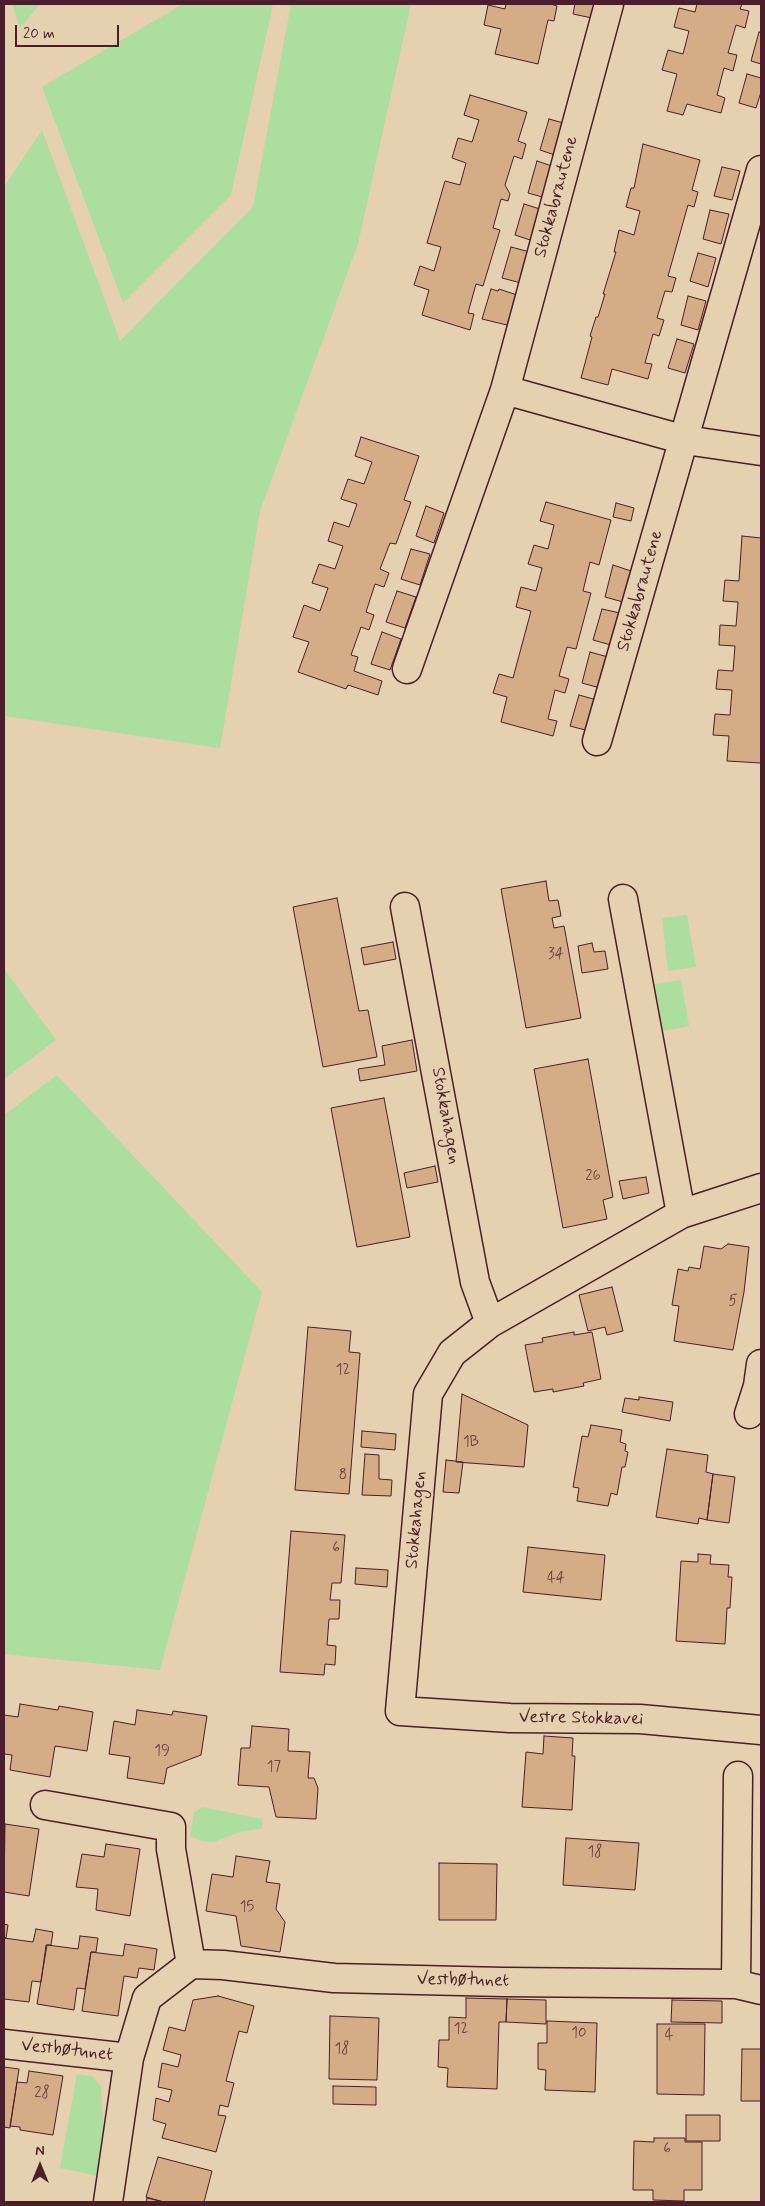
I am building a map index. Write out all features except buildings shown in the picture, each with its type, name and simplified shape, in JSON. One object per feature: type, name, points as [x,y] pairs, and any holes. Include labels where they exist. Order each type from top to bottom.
[{"type":"street","name":"Stokkabrautene","points":[[407,669],[505,390],[609,4]]},
{"type":"street","name":"Stokkabrautene","points":[[597,742],[761,170]]},
{"type":"street","points":[[505,390],[685,440],[761,451]]},
{"type":"street","points":[[623,899],[681,1214]]},
{"type":"street","name":"Stokkahagen","points":[[406,907],[475,1282],[490,1323]]},
{"type":"street","name":"Stokkahagen","points":[[400,1711],[428,1394],[452,1353],[490,1323],[681,1214],[761,1188]]},
{"type":"street","points":[[749,1414],[758,1386],[761,1364]]},
{"type":"street","name":"Vestre Stokkavei","points":[[400,1711],[510,1718],[640,1719],[761,1730]]},
{"type":"street","name":"Vestbøtunet","points":[[108,2202],[129,2058],[147,1998],[191,1964],[223,1965],[334,1978],[749,1987],[738,1776]]},
{"type":"street","points":[[46,1805],[170,1827],[171,1849],[191,1964]]},
{"type":"street","name":"Vestbøtunet","points":[[4,2044],[129,2058]]},
{"type":"green space","points":[[12,4],[40,4],[20,28]]},
{"type":"green space","points":[[183,4],[273,4],[231,195],[123,303],[42,87]]},
{"type":"green space","points":[[291,4],[411,4],[358,244],[260,511],[220,748],[4,716],[4,187],[42,130],[120,341],[253,207]]},
{"type":"green space","points":[[687,915],[696,967],[668,971],[662,918]]},
{"type":"green space","points":[[4,969],[56,1040],[4,1079]]},
{"type":"green space","points":[[681,980],[689,1026],[663,1031],[655,984]]},
{"type":"green space","points":[[57,1075],[262,1292],[160,1670],[4,1654],[4,1115]]},
{"type":"green space","points":[[202,1807],[262,1819],[262,1828],[240,1832],[214,1842],[202,1841],[190,1836],[194,1813]]},
{"type":"green space","points":[[77,2074],[92,2076],[101,2086],[104,2137],[98,2176],[60,2168]]}]
